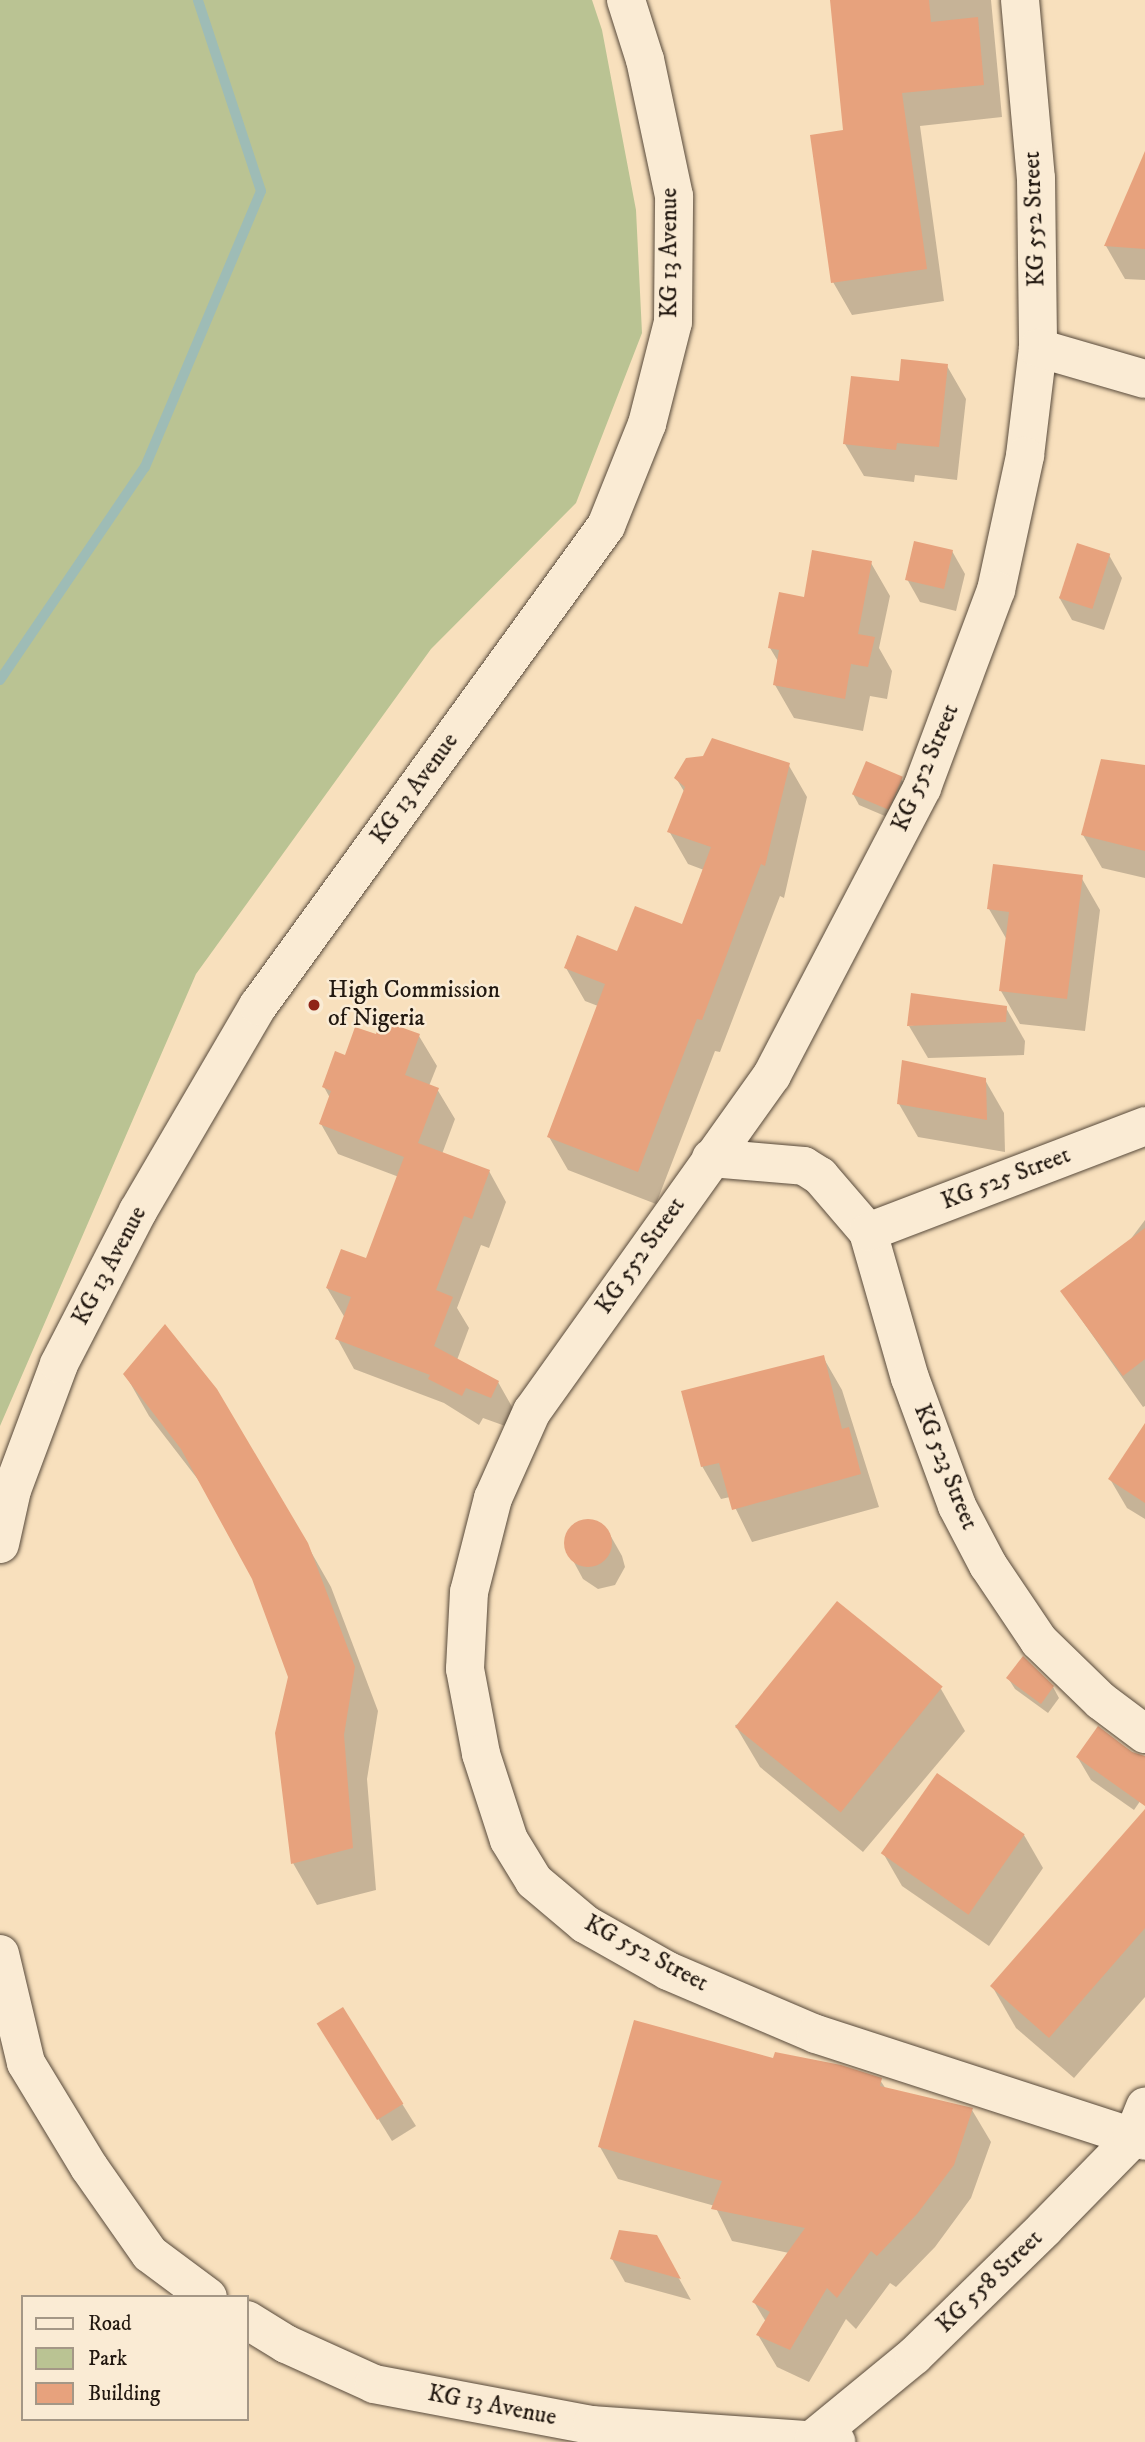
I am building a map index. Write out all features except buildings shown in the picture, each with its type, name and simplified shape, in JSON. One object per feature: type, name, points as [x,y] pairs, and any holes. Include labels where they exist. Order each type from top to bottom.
[{"type":"street","name":"KG 13 Avenue","points":[[0,1544],[12,1490],[59,1364],[138,1211],[258,1006],[606,526],[647,424],[673,323],[674,196],[645,60],[626,0]]},
{"type":"street","name":"KG 552 Street","points":[[1020,0],[1036,178],[1038,348],[1026,456],[996,590],[922,788],[772,1075],[532,1411],[493,1498],[469,1592],[465,1670],[481,1754],[509,1840],[534,1881],[585,1924],[668,1971],[816,2034],[1141,2129]]},
{"type":"street","points":[[1038,348],[1145,379]]},
{"type":"street","name":"KG 525 Street","points":[[868,1232],[1145,1126]]},
{"type":"street","name":"KG 523 Street","points":[[711,1158],[804,1166],[820,1176],[868,1232],[915,1391],[957,1506],[988,1565],[1039,1641],[1101,1701],[1145,1734]]},
{"type":"street","points":[[0,1954],[26,2063],[89,2167],[150,2254],[205,2295]]},
{"type":"street","name":"KG 558 Street","points":[[825,2440],[914,2356],[1141,2129]]},
{"type":"street","name":"KG 13 Avenue","points":[[248,2321],[286,2344],[374,2384],[595,2433],[825,2440]]},
{"type":"green space","points":[[0,0],[592,0],[602,30],[636,210],[642,333],[576,503],[431,649],[196,974],[0,1426]]},
{"type":"waterway","points":[[0,680],[145,467],[261,191],[198,0]]},
{"type":"place","name":"High Commission of Nigeria","points":[[314,1005]]}]
